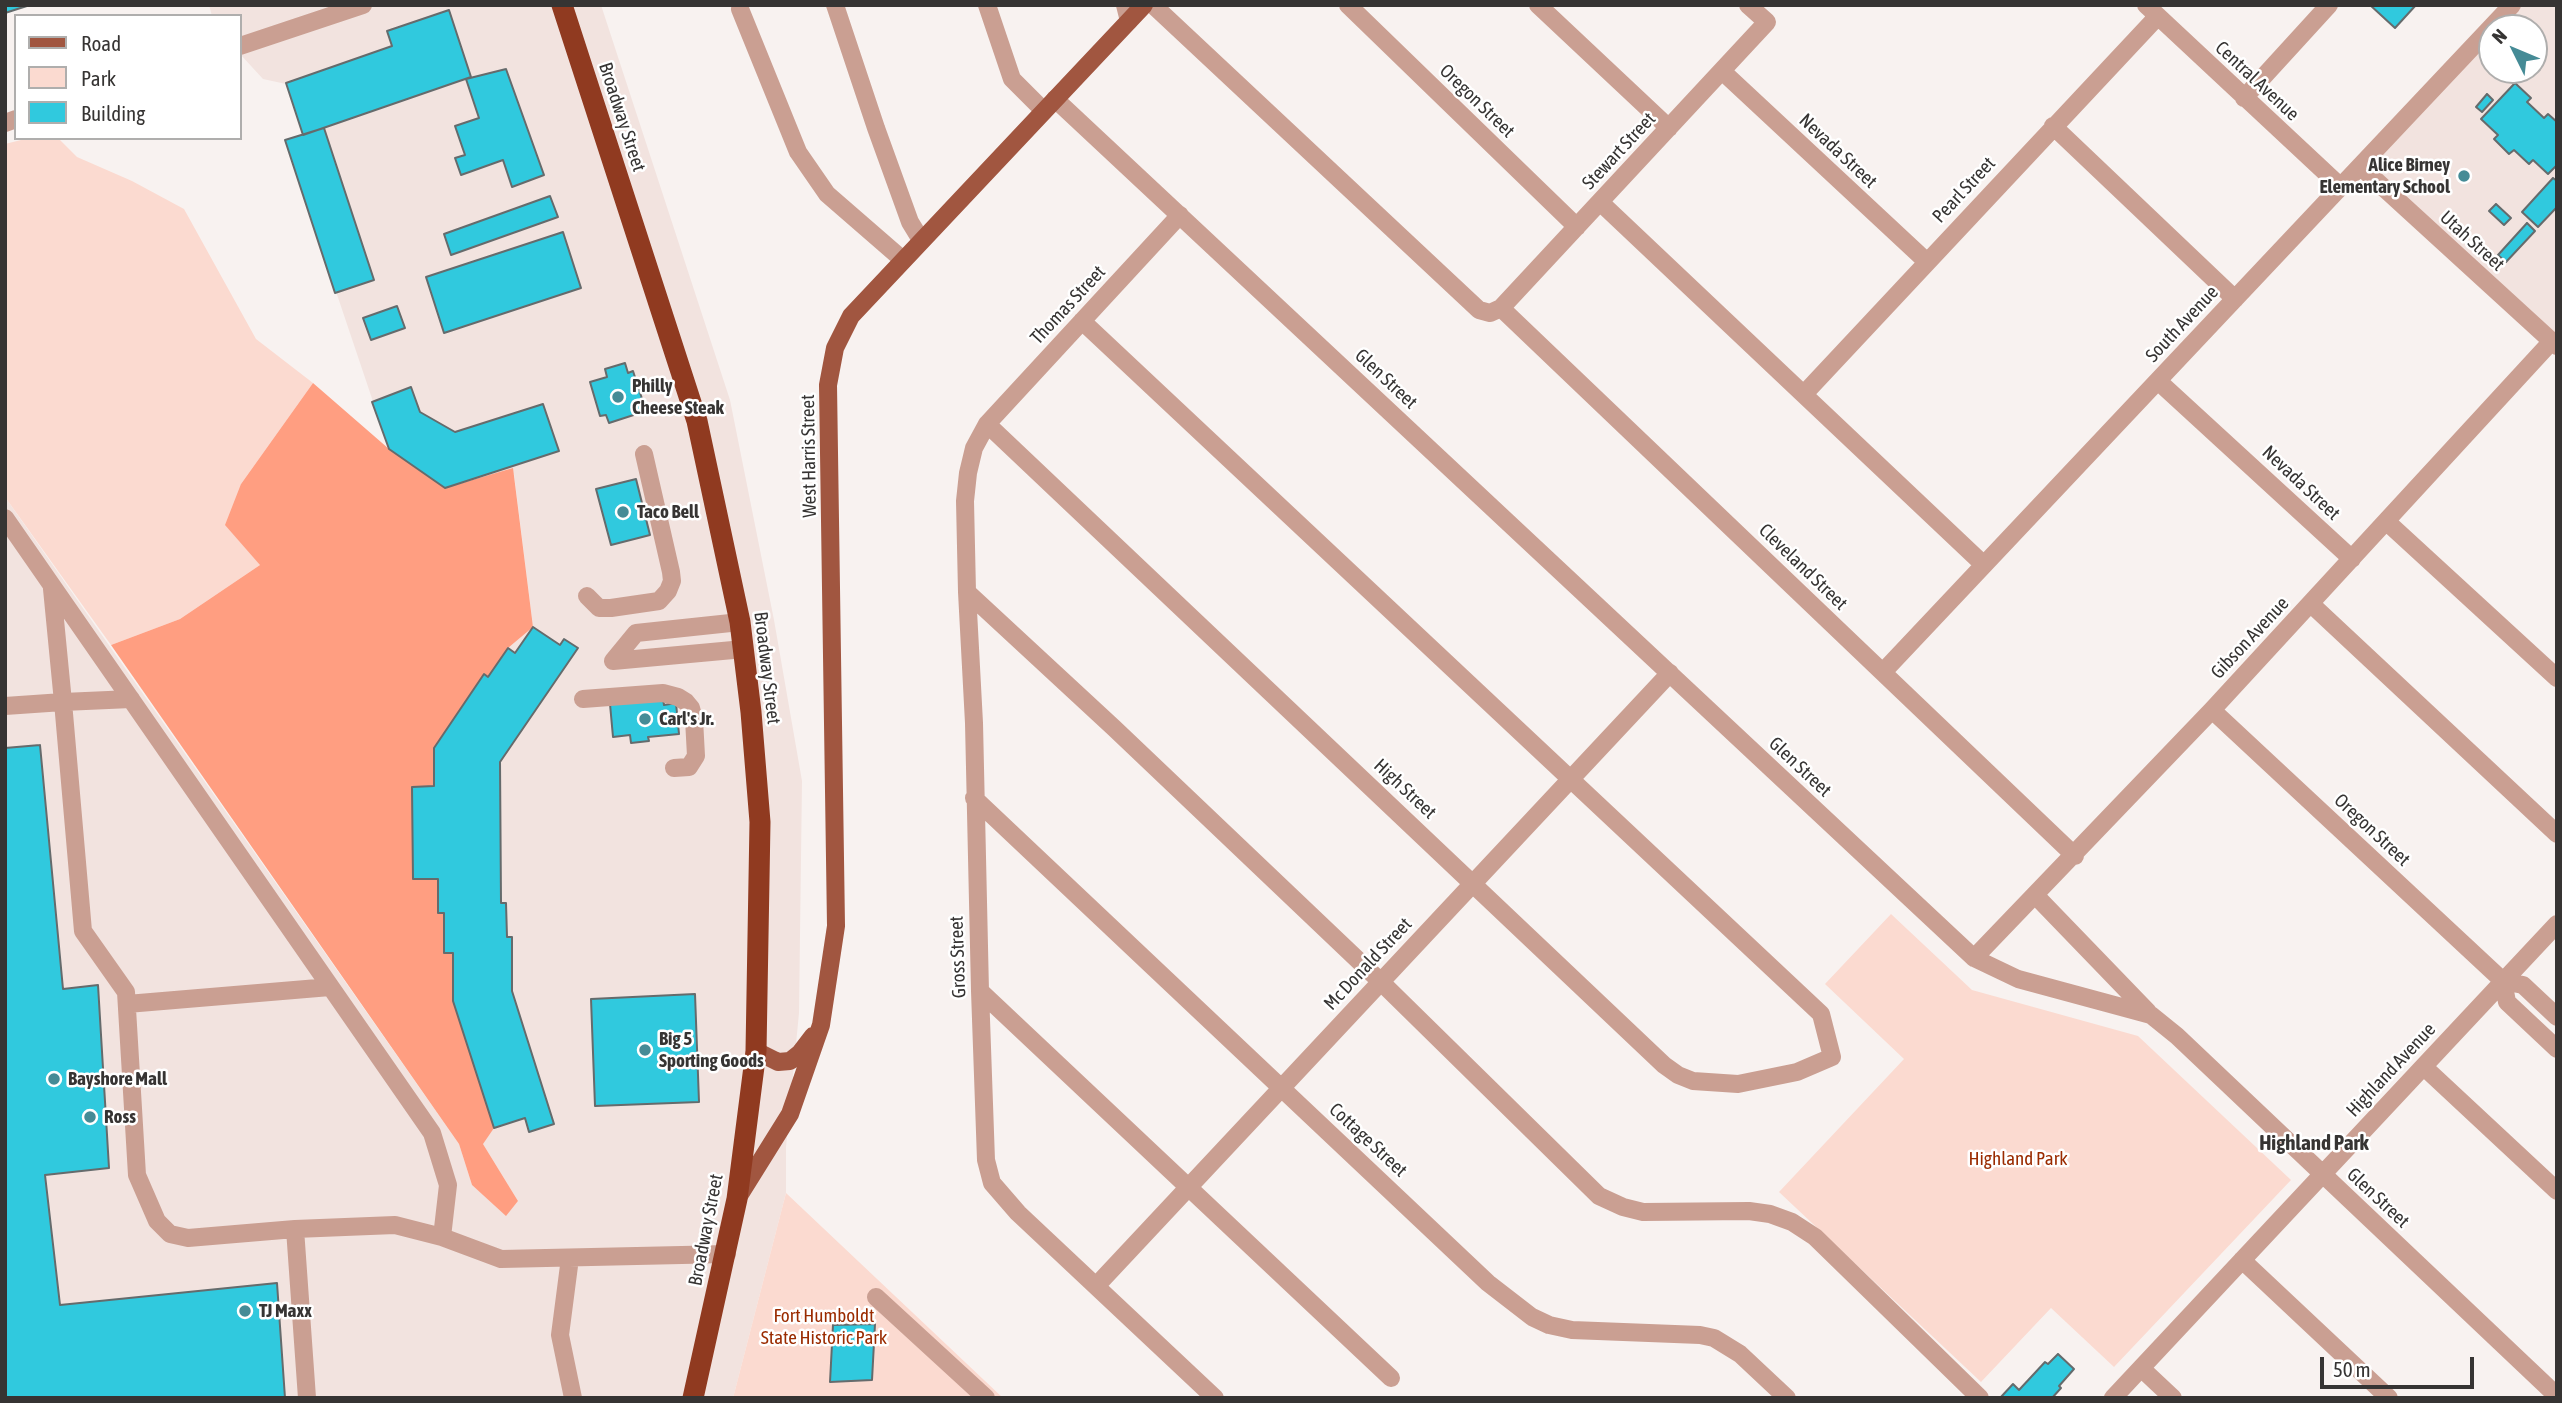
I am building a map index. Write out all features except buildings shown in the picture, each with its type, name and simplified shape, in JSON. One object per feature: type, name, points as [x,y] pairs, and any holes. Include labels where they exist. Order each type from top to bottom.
[{"type":"highway","name":"Broadway Street","points":[[562,5],[697,421],[744,649],[760,822],[756,1051],[737,1199],[727,1254],[693,1398]]},
{"type":"main road","name":"West Harris Street","points":[[737,1199],[790,1114],[821,1025],[836,926],[828,386],[835,348],[851,316],[1050,105],[1127,13],[1144,5]]},
{"type":"main road","name":"West Harris Street","points":[[756,1051],[778,1062],[790,1061],[800,1053],[821,1025]]},
{"type":"street","points":[[242,45],[363,5]]},
{"type":"street","points":[[835,5],[884,151],[911,222],[921,240]]},
{"type":"street","name":"Glen Street","points":[[987,5],[1012,79],[1050,105],[1180,215],[1975,958],[2018,979],[2151,1015],[2177,1036],[2557,1396]]},
{"type":"street","points":[[1153,5],[1479,310],[1490,313],[1502,308]]},
{"type":"street","name":"Oregon Street","points":[[1348,5],[1577,227]]},
{"type":"street","points":[[1538,5],[1669,128]]},
{"type":"street","name":"Stewart Street","points":[[1502,308],[1767,22],[1748,5]]},
{"type":"street","points":[[2244,98],[2329,5]]},
{"type":"street","name":"South Avenue","points":[[1883,672],[2512,5]]},
{"type":"street","points":[[740,9],[798,152],[827,194],[903,260]]},
{"type":"street","name":"Central Avenue","points":[[2152,11],[2341,187]]},
{"type":"street","name":"Pearl Street","points":[[1804,394],[2053,126],[2152,11]]},
{"type":"street","name":"Nevada Street","points":[[1721,71],[1926,261]]},
{"type":"street","points":[[2053,126],[2235,299]]},
{"type":"street","name":"Utah Street","points":[[2360,166],[2554,344]]},
{"type":"street","points":[[1600,202],[1984,565]]},
{"type":"street","name":"Thomas Street","points":[[988,424],[1180,215]]},
{"type":"street","name":"Cleveland Street","points":[[1502,308],[2074,856]]},
{"type":"street","points":[[1082,321],[1571,779]]},
{"type":"street","name":"Gibson Avenue","points":[[1975,958],[2212,710],[2554,344]]},
{"type":"street","name":"Nevada Street","points":[[2158,381],[2352,559]]},
{"type":"street","name":"Gross Street","points":[[988,424],[974,448],[965,501],[986,1160],[992,1183],[1018,1213],[1215,1398]]},
{"type":"street","name":"High Street","points":[[988,424],[1664,1065],[1693,1081],[1738,1084],[1797,1072],[1832,1057],[1821,1014],[1571,779]]},
{"type":"street","points":[[587,596],[599,608],[611,608],[659,601],[668,592],[672,581],[671,572],[644,454]]},
{"type":"street","points":[[5,518],[432,1133],[448,1185],[442,1237]]},
{"type":"street","points":[[2387,522],[2557,678]]},
{"type":"street","points":[[52,585],[83,931],[126,992],[137,1175],[157,1221],[170,1234],[188,1238],[295,1228],[395,1224],[442,1237],[501,1259],[727,1254]]},
{"type":"street","points":[[967,592],[1380,981],[1599,1196],[1623,1207],[1643,1212],[1749,1211],[1770,1214],[1792,1222],[1815,1237],[1980,1398]]},
{"type":"street","points":[[2311,604],[2557,834]]},
{"type":"street","points":[[740,622],[636,633],[613,661],[744,649]]},
{"type":"street","name":"Mc Donald Street","points":[[1097,1285],[1670,673]]},
{"type":"street","points":[[583,699],[663,694],[686,702],[694,719],[696,756],[689,767],[674,768]]},
{"type":"street","points":[[5,706],[131,699]]},
{"type":"street","name":"Oregon Street","points":[[2212,710],[2503,981],[2523,985],[2557,1017]]},
{"type":"street","name":"Cottage Street","points":[[974,798],[1488,1283],[1532,1317],[1549,1325],[1572,1330],[1619,1334],[1688,1334],[1714,1338],[1740,1354],[1787,1398]]},
{"type":"street","points":[[2036,896],[2151,1015]]},
{"type":"street","name":"Highland Avenue","points":[[2113,1398],[2557,924]]},
{"type":"street","name":"Oregon Street","points":[[2503,981],[2507,1002],[2557,1049]]},
{"type":"street","points":[[127,1004],[330,987]]},
{"type":"street","points":[[980,991],[1391,1378]]},
{"type":"street","points":[[2424,1067],[2557,1191]]},
{"type":"street","points":[[295,1228],[307,1398]]},
{"type":"street","points":[[570,1258],[560,1335],[573,1398]]},
{"type":"street","points":[[2242,1260],[2389,1398]]},
{"type":"street","points":[[876,1297],[986,1398]]},
{"type":"street","points":[[2141,1368],[2173,1398]]},
{"type":"shaded area","points":[[209,5],[601,5],[730,400],[774,620],[802,781],[799,1013],[786,1147],[786,1193],[733,1398],[5,1398],[5,497],[459,1144],[472,1185],[506,1215],[518,1201],[483,1144],[453,1001],[452,953],[444,953],[438,916],[437,879],[413,879],[412,787],[434,786],[434,748],[484,674],[508,648],[533,627],[514,474],[445,488],[389,449],[285,140],[303,134],[286,84],[263,79],[242,56],[242,14],[211,14]]},
{"type":"shaded area","name":"Alice Birney Elementary School","points":[[2512,5],[2557,5],[2557,346],[2360,166],[2478,41],[2478,84],[2548,84],[2548,14],[2504,14]]},
{"type":"shaded area","points":[[313,383],[389,449],[445,488],[513,468],[533,627],[508,648],[488,677],[484,675],[434,748],[434,786],[412,787],[413,879],[438,879],[438,913],[444,913],[444,953],[453,953],[453,1001],[494,1128],[483,1144],[518,1201],[506,1216],[472,1185],[459,1144],[111,645],[180,619],[260,565],[225,525],[241,484]]},
{"type":"green space","points":[[21,140],[60,140],[77,157],[132,181],[184,209],[256,339],[313,383],[241,484],[260,565],[180,619],[111,645],[5,497],[5,144]]},
{"type":"green space","name":"Highland Park","points":[[1891,914],[1972,990],[2138,1036],[2291,1180],[2114,1367],[2051,1308],[1981,1382],[1779,1192],[1904,1059],[1825,984]]},
{"type":"green space","name":"Fort Humboldt State Historic Park","points":[[786,1193],[1003,1398],[733,1398]]},
{"type":"place","name":"Alice Birney Elementary School","points":[[2464,176]]},
{"type":"place","name":"Philly Cheese Steak","points":[[618,397]]},
{"type":"place","name":"Taco Bell","points":[[623,512]]},
{"type":"place","name":"Carl's Jr.","points":[[645,719]]},
{"type":"place","name":"Big 5 Sporting Goods","points":[[645,1050]]},
{"type":"place","name":"Bayshore Mall","points":[[54,1079]]},
{"type":"place","name":"Ross","points":[[90,1117]]},
{"type":"place","name":"TJ Maxx","points":[[245,1311]]},
{"type":"district","name":"Highland Park","points":[[2314,1143]]}]
